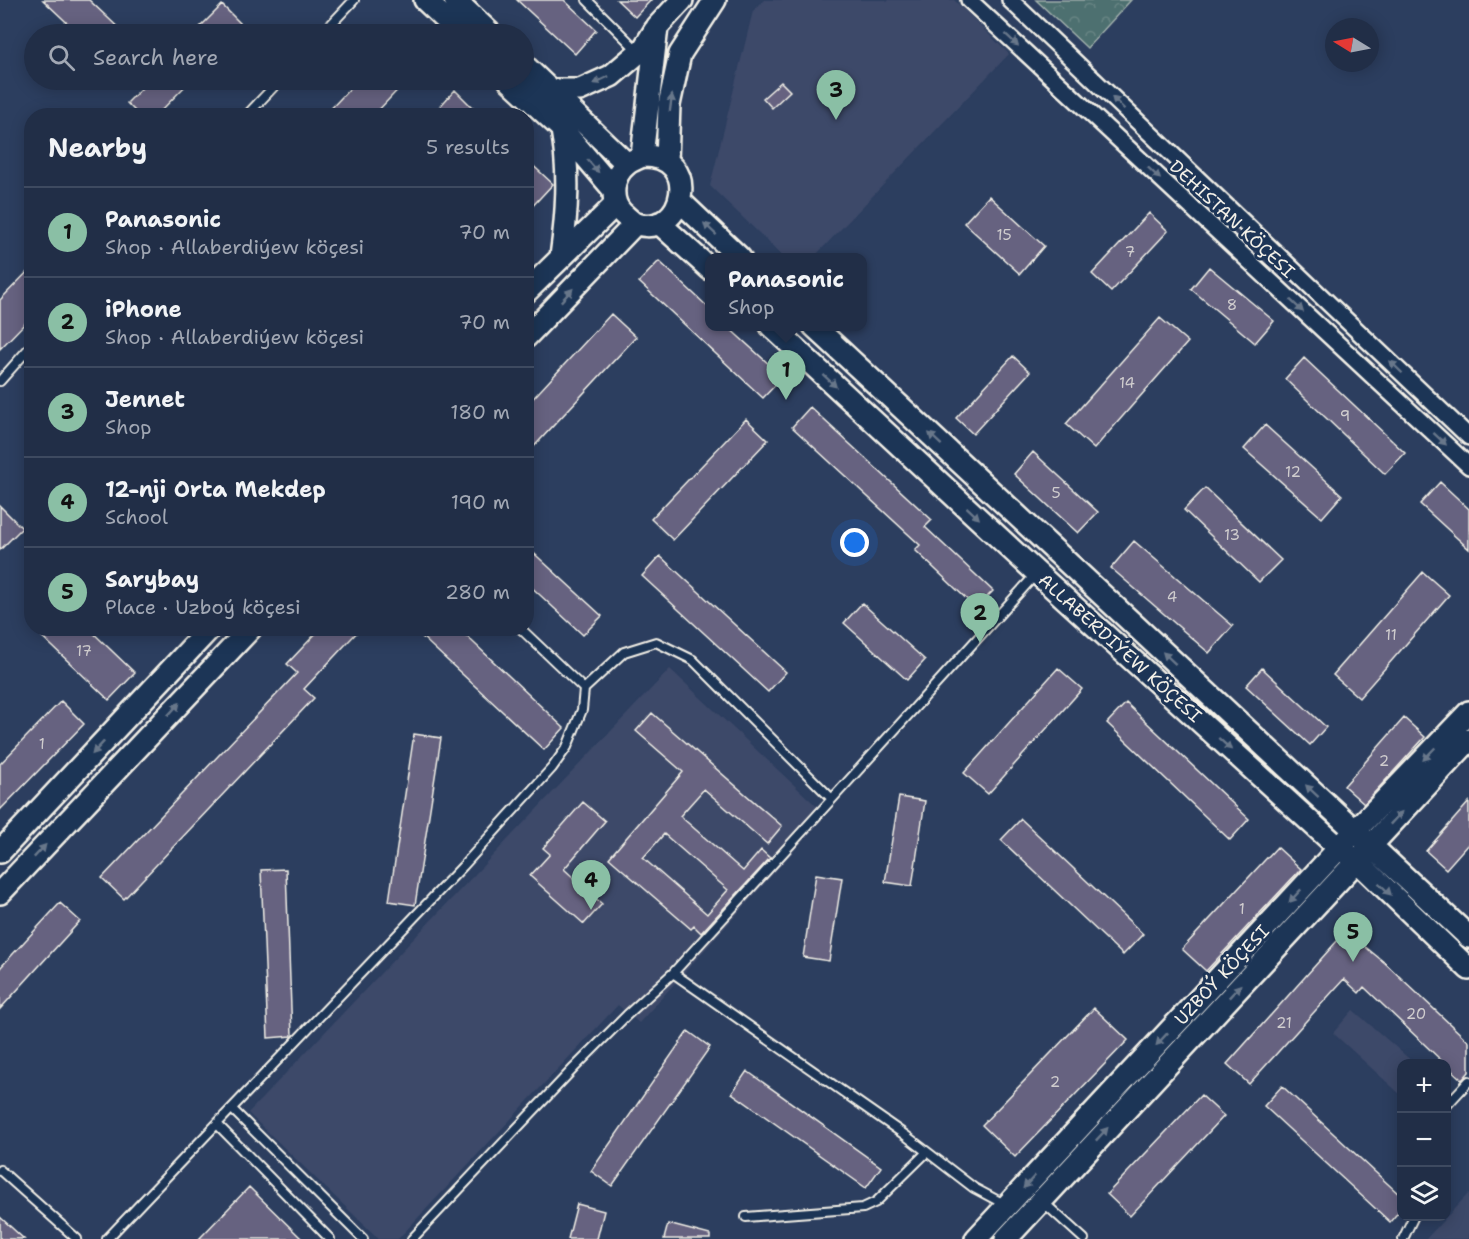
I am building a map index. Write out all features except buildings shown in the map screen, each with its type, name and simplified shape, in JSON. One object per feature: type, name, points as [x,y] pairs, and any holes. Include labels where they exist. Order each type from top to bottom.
[{"type":"street","points":[[425,0],[450,24]]},
{"type":"street","points":[[455,0],[480,24]]},
{"type":"street","points":[[550,90],[580,90],[610,76],[644,48],[657,27],[682,0]]},
{"type":"street","points":[[667,162],[669,105],[681,54],[715,0]]},
{"type":"street","name":"DEHISTAN KÖÇESI","points":[[969,0],[1469,466]]},
{"type":"street","name":"DEHISTAN KÖÇESI","points":[[1010,0],[1469,437]]},
{"type":"street","points":[[634,160],[657,27]]},
{"type":"street","points":[[534,75],[634,160]]},
{"type":"street","points":[[520,90],[562,129],[614,197],[619,210],[635,224],[645,226],[659,223],[672,214],[680,201],[682,187],[678,173],[667,162],[655,156],[634,160],[620,171],[614,197],[534,284]]},
{"type":"street","points":[[561,257],[567,214],[566,153],[562,129]]},
{"type":"street","points":[[680,201],[735,253]]},
{"type":"street","points":[[659,223],[705,264]]},
{"type":"street","points":[[534,330],[635,224]]},
{"type":"street","name":"ALLABERDIÝEW KÖÇESI","points":[[775,331],[1339,848],[1363,853],[1469,938]]},
{"type":"street","name":"ALLABERDIÝEW KÖÇESI","points":[[818,331],[1355,831],[1363,853],[1469,969]]},
{"type":"street","points":[[0,852],[202,636]]},
{"type":"street","points":[[0,893],[243,636]]},
{"type":"street","name":"UZBOÝ KÖÇESI","points":[[976,1239],[1339,848],[1469,712]]},
{"type":"street","name":"UZBOÝ KÖÇESI","points":[[1006,1239],[1469,740]]},
{"type":"lane","points":[[331,24],[354,0]]},
{"type":"lane","points":[[587,0],[639,52]]},
{"type":"lane","points":[[254,108],[271,90]]},
{"type":"lane","points":[[0,381],[24,354]]},
{"type":"lane","points":[[412,1239],[574,1068],[673,973],[1037,573]]},
{"type":"lane","points":[[528,636],[584,689]]},
{"type":"lane","points":[[107,1239],[463,866],[552,768],[567,747],[575,729],[582,710],[584,689],[624,652],[656,642],[693,660],[832,799]]},
{"type":"lane","points":[[673,973],[927,1152],[974,1188],[1007,1206]]},
{"type":"lane","points":[[1451,1101],[1469,1081]]},
{"type":"lane","points":[[232,1108],[363,1239]]},
{"type":"lane","points":[[217,1124],[330,1239]]},
{"type":"lane","points":[[746,1218],[862,1208],[876,1202],[927,1152]]},
{"type":"lane","points":[[0,1170],[77,1239]]},
{"type":"lane","points":[[1041,1200],[1084,1239]]},
{"type":"lane","points":[[1403,1239],[1412,1221]]},
{"type":"shaded area","points":[[764,0],[885,0],[887,2],[889,0],[954,0],[1009,54],[818,253],[780,253],[710,186],[753,11]]},
{"type":"shaded area","points":[[670,669],[826,815],[639,1023],[618,1005],[398,1239],[379,1239],[248,1113]]},
{"type":"shaded area","points":[[1353,1010],[1409,1059],[1397,1059],[1397,1091],[1333,1033]]},
{"type":"shaded area","points":[[1469,1193],[1469,1239],[1426,1239],[1443,1221],[1451,1221],[1451,1212]]},
{"type":"green space","points":[[1036,0],[1131,0],[1087,48]]},
{"type":"place","name":"Jennet","points":[[836,120]]},
{"type":"place","name":"Panasonic","points":[[786,400]]},
{"type":"place","name":"iPhone","points":[[980,643]]},
{"type":"place","name":"12-nji Orta Mekdep","points":[[591,910]]},
{"type":"place","name":"Sarybay","points":[[1353,962]]}]
